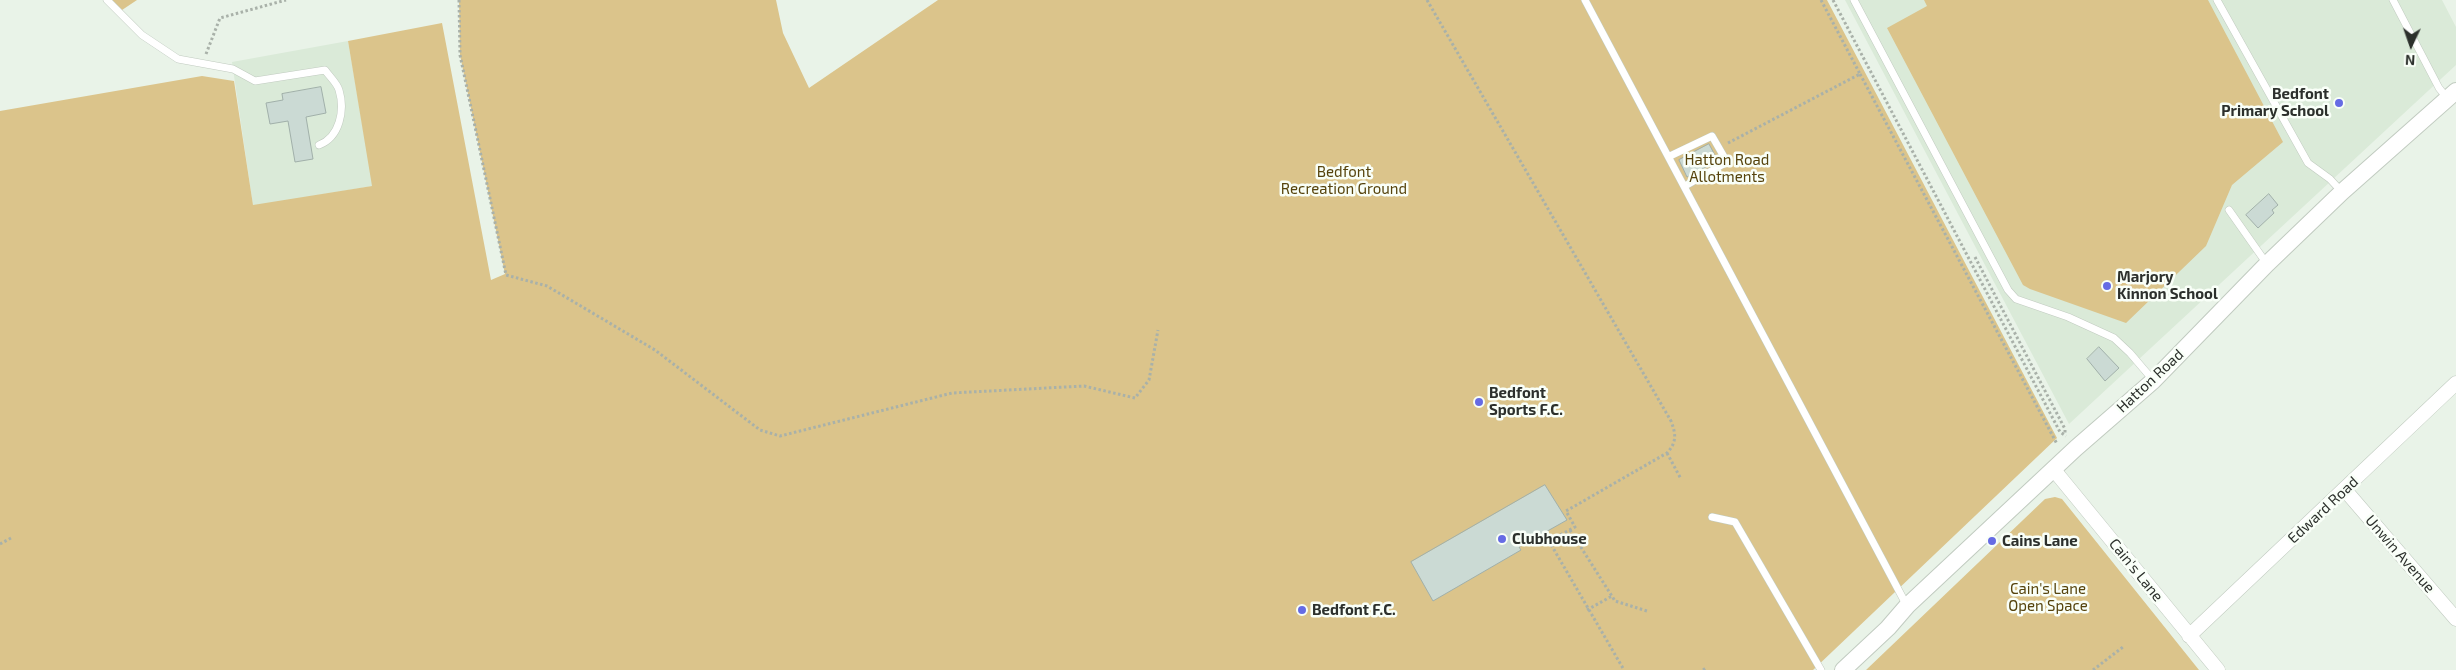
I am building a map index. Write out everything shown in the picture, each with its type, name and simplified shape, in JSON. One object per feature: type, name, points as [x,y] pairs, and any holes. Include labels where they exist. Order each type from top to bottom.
[{"type":"street","name":"Hatton Road","points":[[1843,670],[1888,628],[1907,606],[2072,452],[2153,381],[2267,264],[2342,192],[2452,94]]},
{"type":"street","name":"Edward Road","points":[[2189,636],[2456,383]]},
{"type":"street","name":"Cain's Lane","points":[[2054,470],[2218,670]]},
{"type":"street","name":"Unwin Avenue","points":[[2344,490],[2456,619]]},
{"type":"lane","points":[[107,0],[142,35],[178,59],[233,69],[255,81],[325,70],[339,88],[341,114],[338,128],[331,138],[319,145]]},
{"type":"lane","points":[[1585,0],[1670,156],[1907,606]]},
{"type":"lane","points":[[1854,0],[2008,290],[2016,298],[2068,317],[2114,338],[2130,353],[2153,381]]},
{"type":"lane","points":[[2218,0],[2308,163],[2330,179],[2342,192]]},
{"type":"lane","points":[[2393,0],[2439,88],[2452,94]]},
{"type":"lane","points":[[1670,156],[1712,136],[1727,162],[1685,186]]},
{"type":"lane","points":[[2229,210],[2267,264]]},
{"type":"lane","points":[[1712,517],[1735,522],[1821,670]]},
{"type":"path","points":[[202,64],[220,18],[286,0]]},
{"type":"path","points":[[459,0],[460,55],[506,275],[547,286],[655,350],[760,430],[780,436],[952,393],[1084,386],[1135,398],[1148,380],[1158,330]]},
{"type":"path","points":[[1427,0],[1671,420],[1675,438],[1667,453],[1566,510],[1575,527],[1548,541],[1624,670]]},
{"type":"path","points":[[1821,0],[2053,437],[2072,452]]},
{"type":"path","points":[[1833,0],[2072,452]]},
{"type":"path","points":[[1718,148],[1860,74]]},
{"type":"path","points":[[1667,453],[1681,479]]},
{"type":"path","points":[[1570,530],[1615,601],[1647,611]]},
{"type":"path","points":[[0,544],[11,538]]},
{"type":"path","points":[[1587,610],[1612,596]]},
{"type":"path","points":[[2094,670],[2123,647]]},
{"type":"shaded area","name":"Marjory Kinnon School","points":[[1845,0],[2442,0],[2456,27],[2456,65],[2069,424]]},
{"type":"shaded area","points":[[348,41],[373,186],[253,206],[232,62]]},
{"type":"green space","points":[[107,0],[137,0],[119,12]]},
{"type":"green space","points":[[459,0],[776,0],[783,33],[809,88],[938,0],[1827,0],[2057,438],[1813,670],[0,670],[0,111],[202,76],[234,81],[253,205],[372,186],[348,41],[442,23],[491,280],[505,274],[460,55]]},
{"type":"green space","name":"Marjory Kinnon School","points":[[1924,0],[2208,0],[2283,142],[2232,185],[2206,246],[2126,323],[2030,289],[2023,285],[1887,28],[1927,6]]},
{"type":"green space","name":"Cain's Lane Open Space","points":[[2055,497],[2062,499],[2199,670],[1866,670],[2045,499]]},
{"type":"building","points":[[321,87],[326,113],[306,117],[313,159],[295,162],[288,121],[270,124],[266,103],[283,100],[282,94]]},
{"type":"building","points":[[1709,144],[1718,161],[1687,177],[1679,160]]},
{"type":"building","points":[[2269,194],[2278,205],[2272,210],[2274,213],[2258,228],[2246,215]]},
{"type":"building","points":[[2099,347],[2119,368],[2105,381],[2087,359]]},
{"type":"building","name":"Clubhouse","points":[[1545,485],[1567,520],[1519,547],[1521,550],[1433,601],[1411,562]]},
{"type":"place","name":"Bedfont Primary School","points":[[2339,103]]},
{"type":"place","name":"Marjory Kinnon School","points":[[2107,286]]},
{"type":"place","name":"Bedfont Sports F.C.","points":[[1479,402]]},
{"type":"place","name":"Clubhouse","points":[[1502,539]]},
{"type":"place","name":"Cains Lane","points":[[1992,541]]},
{"type":"place","name":"Bedfont F.C.","points":[[1302,610]]},
{"type":"park label","name":"Hatton Road Allotments","points":[[1727,168]]},
{"type":"park label","name":"Bedfont Recreation Ground","points":[[1344,180]]}]
